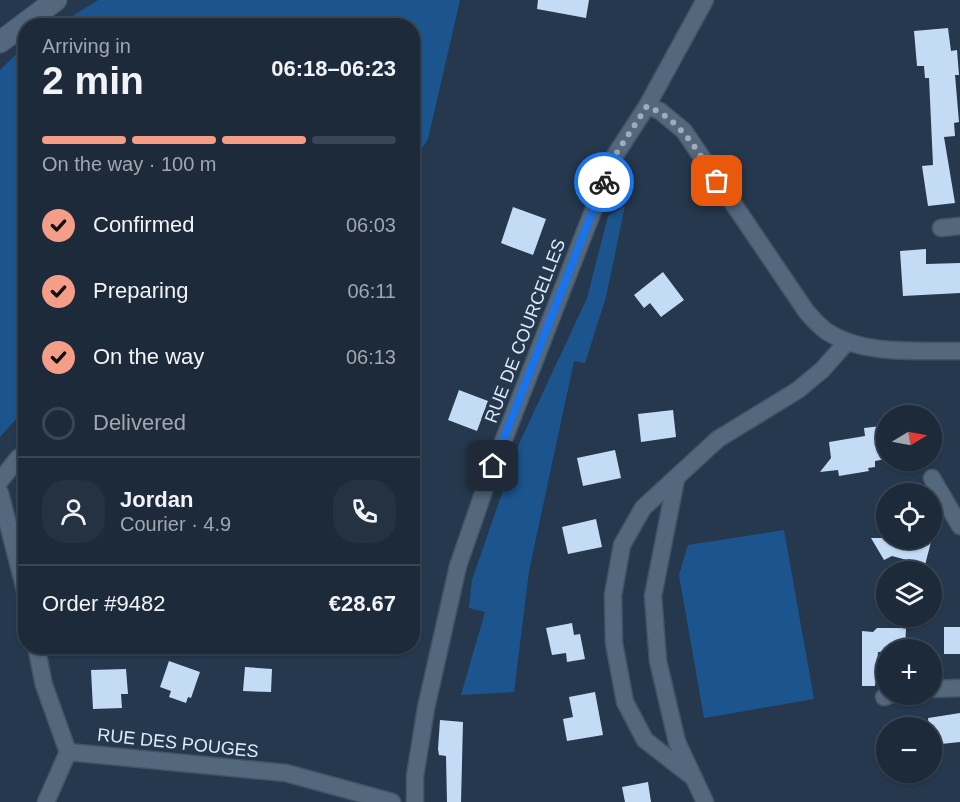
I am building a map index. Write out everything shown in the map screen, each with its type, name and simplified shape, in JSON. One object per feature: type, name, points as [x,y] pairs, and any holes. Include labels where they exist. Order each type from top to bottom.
[{"type":"street","points":[[32,18],[56,0]]},
{"type":"street","name":"RUE DE COURCELLES","points":[[415,802],[415,776],[426,708],[458,566],[485,488],[614,157],[647,106],[705,0]]},
{"type":"street","points":[[0,42],[18,28]]},
{"type":"street","points":[[647,106],[660,111],[684,131],[806,311],[825,331],[847,342],[886,349],[960,351]]},
{"type":"street","points":[[941,228],[960,226]]},
{"type":"street","points":[[694,778],[645,740],[625,702],[614,643],[613,595],[621,545],[643,508],[718,439],[798,390],[822,370],[847,342]]},
{"type":"street","points":[[0,480],[18,458]]},
{"type":"street","points":[[932,478],[960,526]]},
{"type":"street","points":[[676,479],[653,596],[658,661],[677,742],[705,802]]},
{"type":"street","points":[[0,493],[18,563]]},
{"type":"street","points":[[38,654],[44,685],[68,752],[46,802]]},
{"type":"street","points":[[942,689],[960,688]]},
{"type":"street","name":"RUE DES POUGES","points":[[68,752],[286,773],[392,802]]},
{"type":"shaded area","points":[[98,0],[460,0],[428,139],[420,151],[420,18],[69,18]]},
{"type":"shaded area","points":[[18,53],[18,417],[0,437],[0,70]]},
{"type":"shaded area","points":[[625,206],[606,297],[585,363],[574,361],[529,571],[514,692],[461,695],[485,612],[469,608],[472,580],[519,444],[587,298],[608,216]]},
{"type":"shaded area","points":[[784,530],[814,699],[704,718],[679,575],[688,545]]},
{"type":"building","points":[[538,0],[589,0],[586,18],[537,9]]},
{"type":"building","points":[[948,28],[951,51],[957,50],[959,75],[955,75],[959,122],[954,123],[955,136],[944,137],[955,203],[928,206],[922,166],[933,165],[929,78],[925,78],[924,66],[917,66],[914,31]]},
{"type":"building","points":[[513,207],[546,219],[533,255],[501,243]]},
{"type":"building","points":[[926,249],[926,264],[960,263],[960,293],[903,296],[900,251]]},
{"type":"building","points":[[663,272],[684,300],[661,317],[650,303],[644,308],[634,295]]},
{"type":"building","points":[[459,390],[488,401],[477,431],[448,420]]},
{"type":"building","points":[[673,410],[676,437],[641,442],[638,414]]},
{"type":"building","points":[[876,427],[875,467],[868,468],[869,471],[839,476],[838,470],[820,472],[831,458],[829,442],[865,436],[864,428]]},
{"type":"building","points":[[615,450],[621,478],[583,486],[577,458]]},
{"type":"building","points":[[596,519],[602,547],[568,554],[562,527]]},
{"type":"building","points":[[878,549],[929,549],[926,561],[910,561],[892,556],[884,560]]},
{"type":"building","points":[[572,623],[574,635],[580,634],[585,659],[567,662],[566,653],[552,655],[546,628]]},
{"type":"building","points":[[944,627],[960,627],[960,654],[944,654]]},
{"type":"building","points":[[877,628],[906,628],[906,639],[876,639],[875,686],[862,686],[862,631],[873,632]]},
{"type":"building","points":[[169,661],[200,672],[191,698],[188,697],[186,703],[169,697],[171,691],[160,687]]},
{"type":"building","points":[[245,667],[272,669],[271,692],[243,691]]},
{"type":"building","points":[[126,669],[128,694],[121,694],[122,708],[93,709],[91,670]]},
{"type":"building","points":[[595,692],[603,735],[567,741],[563,719],[573,717],[569,697]]},
{"type":"building","points":[[960,713],[960,742],[942,744],[942,717],[934,717]]},
{"type":"building","points":[[440,720],[463,722],[461,802],[447,802],[446,756],[439,755],[438,749]]},
{"type":"building","points":[[648,782],[651,802],[625,802],[622,787]]},
{"type":"way so far","points":[[604,182],[614,157],[647,106],[660,111],[684,131],[717,181]]},
{"type":"route","points":[[493,466],[604,182]]}]
